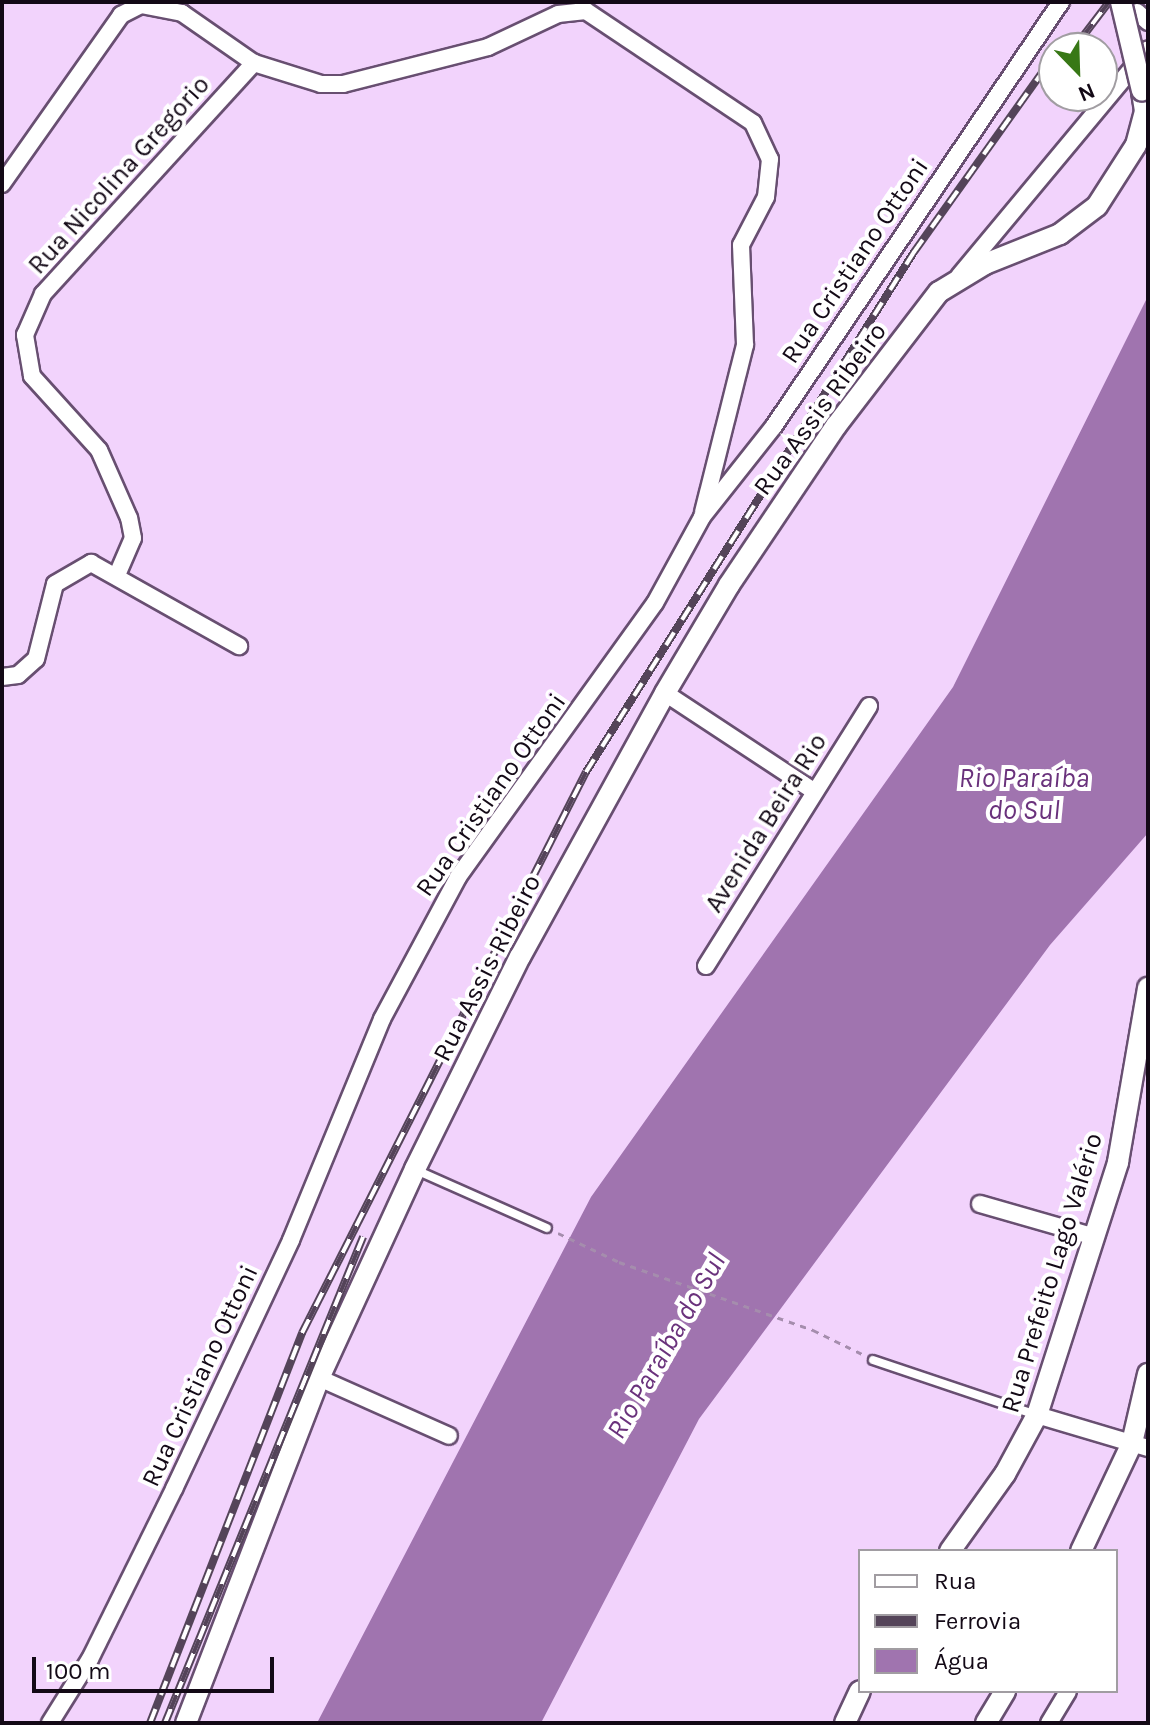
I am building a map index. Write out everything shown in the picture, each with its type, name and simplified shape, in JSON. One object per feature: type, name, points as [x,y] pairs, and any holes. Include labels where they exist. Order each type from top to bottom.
[{"type":"street","points":[[194,2],[194,20]]},
{"type":"street","name":"Rua Cristiano Ottoni","points":[[50,1723],[90,1659],[174,1489],[291,1240],[382,1019],[430,926],[516,791],[655,603],[702,517],[774,426],[1061,2]]},
{"type":"street","points":[[2,184],[121,15],[141,5],[163,5],[194,20],[254,63],[296,79],[343,84],[488,47],[580,10],[606,22],[753,123],[764,143],[770,175],[766,197],[741,245],[745,345],[702,517]]},
{"type":"street","name":"Rua Assis Ribeiro","points":[[186,1723],[319,1378],[415,1169],[520,957],[665,693],[729,585],[836,426],[939,292],[956,280],[1060,234],[1097,206],[1136,145],[1145,111],[1135,12]]},
{"type":"street","points":[[956,280],[1148,49]]},
{"type":"street","name":"Rua Nicolina Gregorio","points":[[117,575],[133,538],[129,518],[94,442],[32,376],[25,335],[43,294],[254,63]]},
{"type":"street","points":[[2,677],[18,675],[36,659],[50,593],[65,574],[91,563],[239,646]]},
{"type":"street","points":[[665,693],[812,790]]},
{"type":"street","name":"Avenida Beira Rio","points":[[706,966],[812,790],[869,706]]},
{"type":"street","name":"Rua Prefeito Lago Valério","points":[[951,1549],[1005,1474],[1037,1415],[1118,1162],[1148,988]]},
{"type":"street","points":[[980,1204],[1095,1237]]},
{"type":"street","points":[[1082,1549],[1140,1446],[1148,1374]]},
{"type":"street","points":[[319,1378],[449,1436]]},
{"type":"street","points":[[1037,1415],[1140,1446]]},
{"type":"street","points":[[845,1723],[859,1693]]},
{"type":"street","points":[[986,1723],[1004,1693]]},
{"type":"street","points":[[1049,1723],[1067,1693]]},
{"type":"lane","points":[[415,1169],[547,1228]]},
{"type":"lane","points":[[873,1360],[1037,1415]]},
{"type":"path","points":[[547,1228],[619,1262],[813,1330],[873,1360]]},
{"type":"water","name":"Rio Paraíba do Sul","points":[[1148,296],[1148,833],[1050,945],[699,1419],[541,1723],[317,1723],[591,1197],[953,687]]},
{"type":"railway","points":[[1086,32],[1109,2]]},
{"type":"railway","points":[[150,1723],[302,1333],[586,772],[914,252],[1038,78]]},
{"type":"railway","points":[[165,1723],[363,1237]]}]
